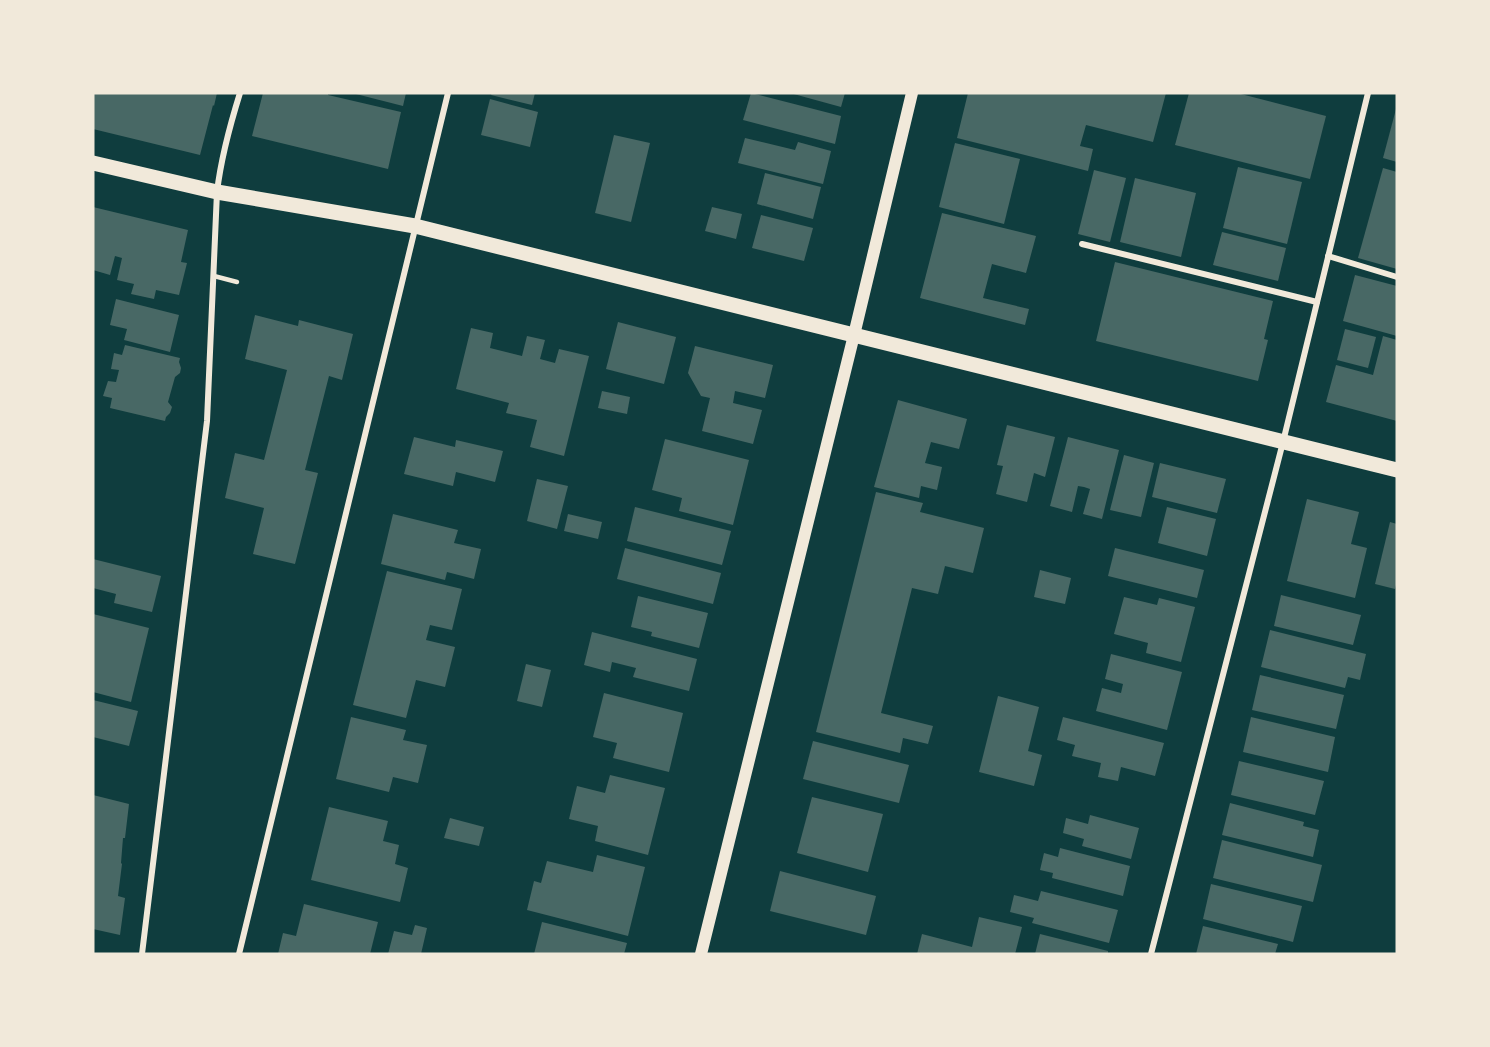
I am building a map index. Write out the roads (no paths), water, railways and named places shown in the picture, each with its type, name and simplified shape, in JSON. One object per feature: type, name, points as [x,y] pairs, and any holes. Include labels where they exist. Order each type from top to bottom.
[{"type":"main road","points":[[701,954],[912,93]]},
{"type":"main road","points":[[93,162],[217,192],[415,226],[1397,470]]},
{"type":"street","points":[[142,954],[207,422],[217,192],[224,152],[240,93]]},
{"type":"street","points":[[239,954],[448,93]]},
{"type":"street","points":[[1151,954],[1283,442],[1368,93]]},
{"type":"street","points":[[1082,244],[1317,302]]},
{"type":"street","points":[[1328,256],[1397,277]]},
{"type":"lane","points":[[214,276],[237,282]]}]
